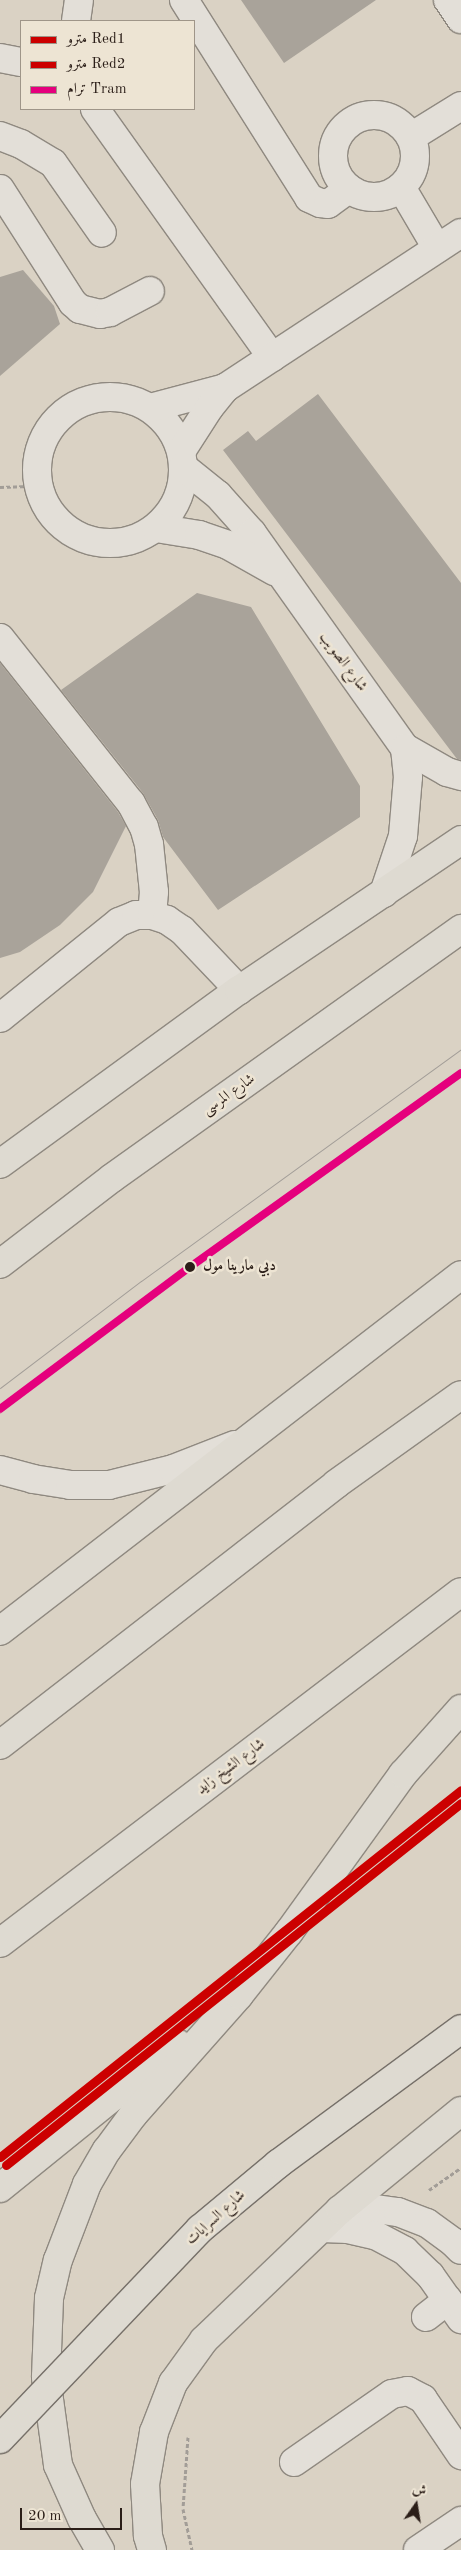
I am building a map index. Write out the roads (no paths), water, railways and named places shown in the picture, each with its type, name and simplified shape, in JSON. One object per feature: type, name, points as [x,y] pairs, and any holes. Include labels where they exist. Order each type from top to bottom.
[{"type":"main road","points":[[0,1164],[239,990],[461,840]]},
{"type":"main road","name":"شارع المرسى","points":[[0,1264],[120,1172],[461,929]]},
{"type":"main road","points":[[0,1631],[248,1440],[368,1344],[461,1275]]},
{"type":"main road","points":[[0,1745],[336,1484],[461,1395]]},
{"type":"main road","name":"شارع الشيخ زايد","points":[[0,1943],[461,1592]]},
{"type":"main road","points":[[100,2550],[82,2520],[58,2465],[46,2377],[48,2298],[58,2260],[87,2184],[107,2150],[133,2115],[239,1995],[289,1932],[403,1774],[461,1708]]},
{"type":"main road","points":[[0,2188],[239,1995]]},
{"type":"main road","name":"شارع السرايات","points":[[0,2439],[200,2229],[278,2164],[461,2029]]},
{"type":"main road","points":[[152,2550],[148,2536],[145,2484],[154,2432],[174,2383],[204,2340],[331,2219],[461,2111]]},
{"type":"street","points":[[76,20],[79,0]]},
{"type":"street","points":[[184,0],[309,198],[328,204],[349,189]]},
{"type":"street","points":[[448,0],[461,19]]},
{"type":"street","points":[[411,137],[461,106]]},
{"type":"street","points":[[97,110],[272,357]]},
{"type":"street","points":[[364,115],[382,115],[399,123],[411,137],[415,147],[414,168],[401,187],[390,194],[376,198],[361,195],[349,189],[337,174],[332,157],[336,138],[347,124],[364,115]]},
{"type":"street","points":[[0,136],[21,144],[53,164],[102,233]]},
{"type":"street","points":[[401,187],[437,248]]},
{"type":"street","points":[[0,190],[73,303],[80,309],[100,314],[110,312],[150,291]]},
{"type":"street","points":[[182,459],[209,408],[225,388],[461,233]]},
{"type":"street","points":[[150,408],[225,388]]},
{"type":"street","points":[[102,396],[127,398],[150,408],[164,419],[174,434],[182,459],[182,489],[172,511],[156,528],[134,540],[110,544],[85,539],[64,528],[47,509],[37,486],[36,462],[43,438],[58,417],[78,403],[102,396]]},
{"type":"street","name":"شارع الصويب","points":[[182,459],[236,513],[258,540],[405,748],[447,772],[461,776]]},
{"type":"street","points":[[156,528],[199,535],[228,545],[256,558],[282,576]]},
{"type":"street","points":[[0,638],[136,811],[144,826],[150,852],[154,892],[152,915]]},
{"type":"street","name":"شارع الصويب","points":[[384,893],[403,836],[408,777],[405,748]]},
{"type":"street","points":[[0,1018],[119,922],[136,916],[152,915],[167,920],[182,930],[239,990]]},
{"type":"street","points":[[0,1148],[39,1134]]},
{"type":"street","points":[[0,1470],[33,1479],[70,1485],[109,1484],[173,1469],[248,1440]]},
{"type":"street","points":[[331,2219],[369,2208],[398,2212],[427,2223],[454,2242],[461,2250]]},
{"type":"street","points":[[331,2219],[348,2229],[375,2235],[406,2251],[430,2275],[454,2310],[426,2317]]},
{"type":"street","points":[[294,2462],[392,2394],[408,2391],[423,2399],[461,2455]]},
{"type":"street","points":[[418,2550],[461,2521]]},
{"type":"tram line","points":[[0,1388],[141,1281],[461,1049]]},
{"type":"tram line","name":"Tram","points":[[0,1409],[190,1267],[461,1073]]},
{"type":"metro line","name":"Red1","points":[[0,2157],[461,1790]]},
{"type":"metro line","name":"Red2","points":[[6,2165],[461,1803]]},
{"type":"place","name":"دبي مارينا مول","points":[[190,1267]]}]
